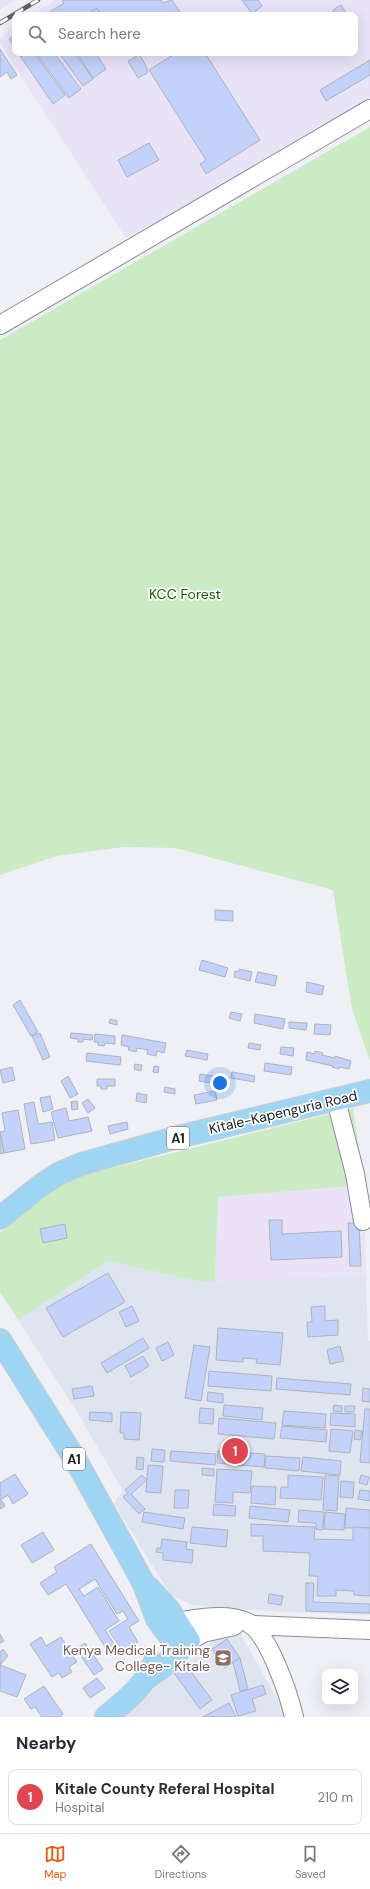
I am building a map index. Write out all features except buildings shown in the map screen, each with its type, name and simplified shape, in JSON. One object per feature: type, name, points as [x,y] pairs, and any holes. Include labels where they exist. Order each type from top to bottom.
[{"type":"highway","name":"Kitale-Kapenguria Road","points":[[0,1218],[40,1186],[58,1174],[81,1164],[178,1137],[370,1092]]},
{"type":"highway","name":"A1","points":[[0,1340],[78,1464],[143,1582],[154,1614],[171,1627],[184,1645]]},
{"type":"highway","points":[[106,1717],[140,1688],[147,1678],[171,1627]]},
{"type":"highway","points":[[147,1678],[161,1668],[184,1645]]},
{"type":"street","points":[[0,325],[370,109]]},
{"type":"street","points":[[336,1100],[355,1174],[363,1221]]},
{"type":"street","points":[[171,1627],[222,1617],[247,1623],[370,1630]]},
{"type":"street","points":[[184,1645],[203,1633],[247,1623]]},
{"type":"street","points":[[247,1623],[259,1633],[282,1675],[290,1697],[294,1717]]},
{"type":"shaded area","points":[[0,0],[16,0],[0,10]]},
{"type":"shaded area","points":[[54,0],[370,0],[370,97],[300,138],[263,163],[126,238],[0,44],[0,38],[12,29],[12,56],[358,56],[358,12],[37,12]]},
{"type":"shaded area","points":[[364,1185],[366,1276],[215,1282],[218,1197]]},
{"type":"shaded area","points":[[108,1261],[202,1282],[366,1276],[368,1341],[370,1341],[370,1615],[284,1612],[191,1605],[170,1594],[114,1503],[123,1491],[77,1412],[18,1320]]},
{"type":"shaded area","name":"Kenya Medical Training College- Kitale","points":[[239,1631],[285,1713],[285,1717],[120,1717],[218,1637]]},
{"type":"green space","name":"KCC Forest","points":[[370,127],[370,1061],[352,1009],[333,890],[175,848],[123,847],[57,856],[0,875],[0,340]]},
{"type":"green space","points":[[353,1108],[364,1185],[218,1197],[215,1282],[202,1282],[108,1261],[18,1320],[0,1292],[0,1233],[68,1179]]},
{"type":"railway","points":[[18,12],[38,0]]},
{"type":"railway","points":[[0,23],[12,16]]},
{"type":"place","name":"Kitale County Referal Hospital","points":[[235,1451]]},
{"type":"place","name":"Kenya Medical Training College- Kitale","points":[[223,1658]]}]
